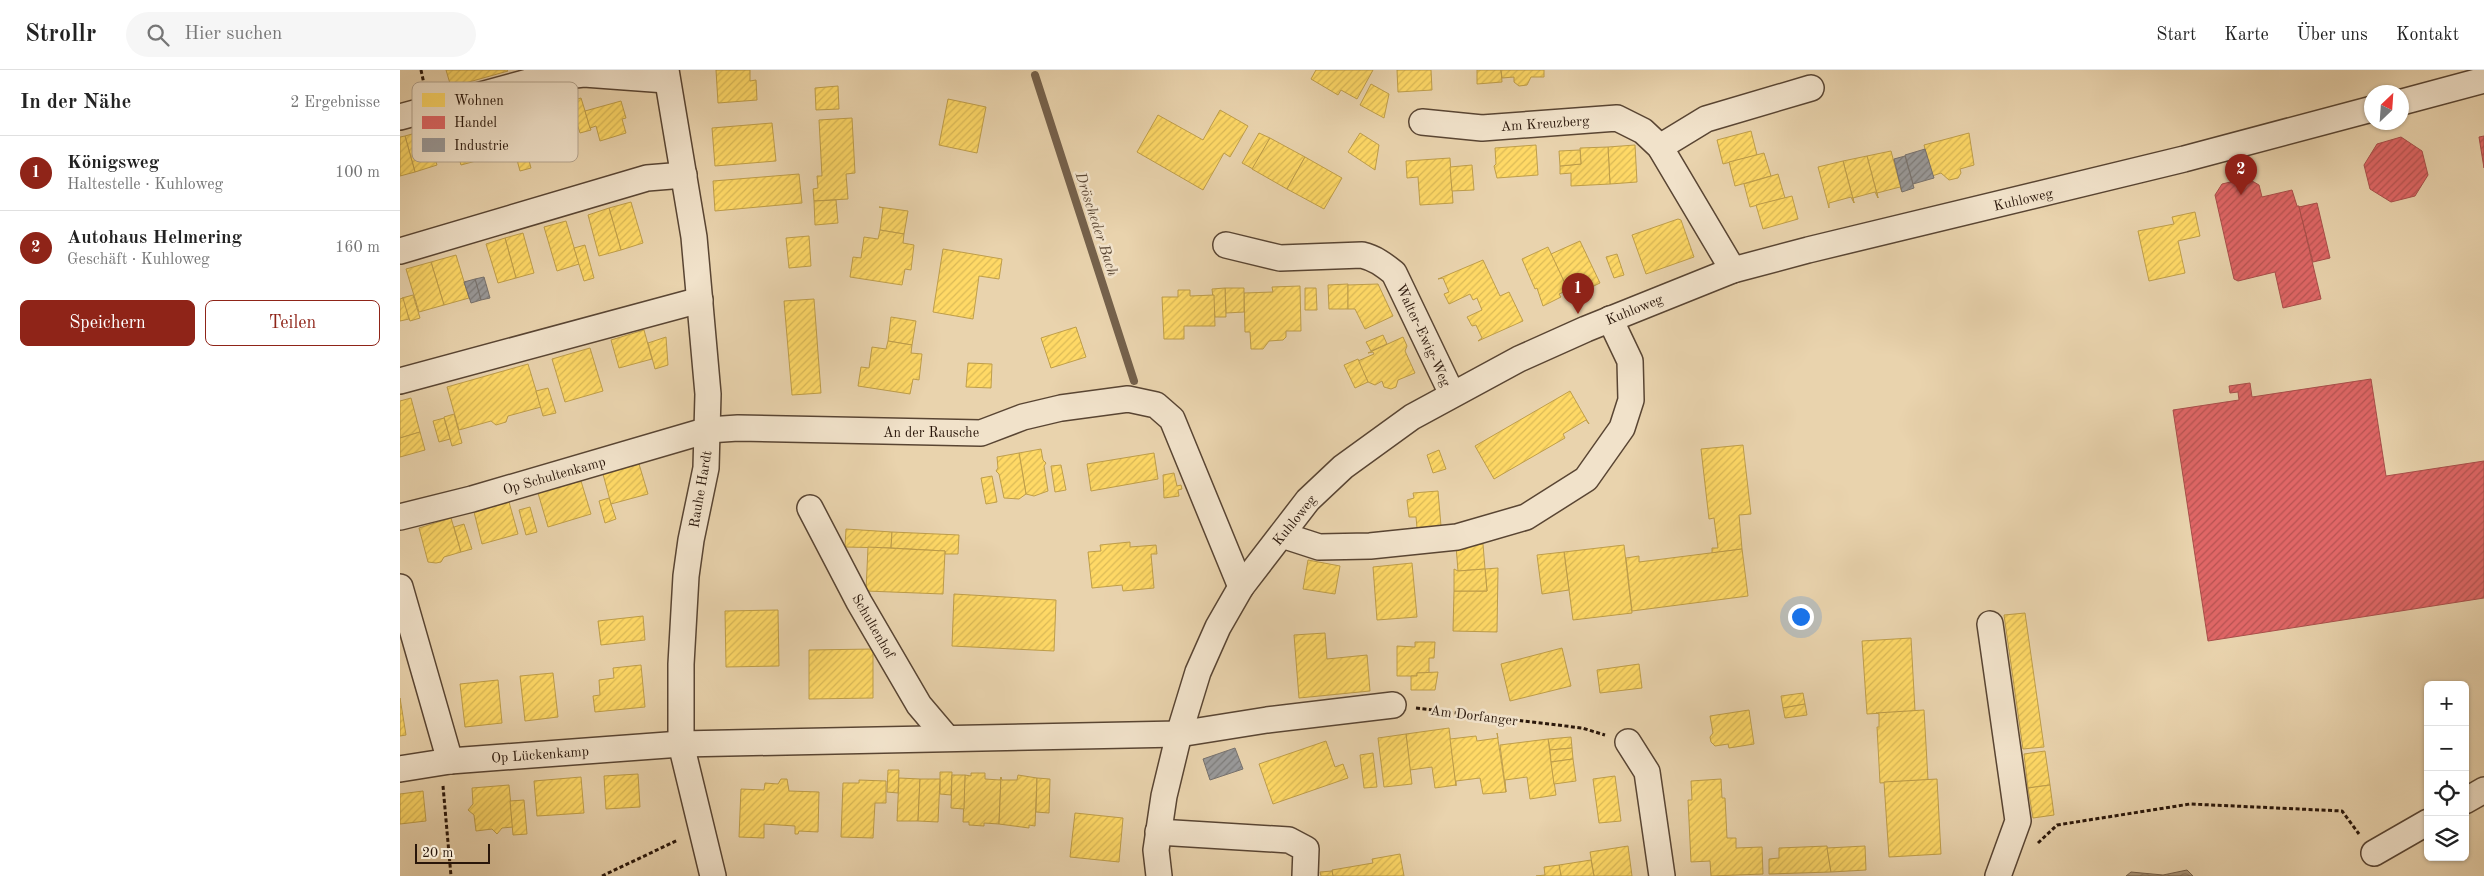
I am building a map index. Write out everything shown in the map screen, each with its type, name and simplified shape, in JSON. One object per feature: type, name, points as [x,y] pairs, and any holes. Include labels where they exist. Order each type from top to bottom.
[{"type":"street","points":[[528,82],[584,74],[666,75]]},
{"type":"street","name":"Rauhe Hardt","points":[[666,75],[694,237],[708,394],[706,468],[691,540],[686,576],[681,664],[681,744],[713,876]]},
{"type":"street","points":[[2409,100],[2484,80]]},
{"type":"street","points":[[1660,147],[1706,119],[1811,88]]},
{"type":"street","name":"Kuhloweg","points":[[1159,876],[1156,850],[1164,796],[1179,734],[1198,672],[1218,627],[1241,587],[1308,500],[1343,467],[1412,417],[1519,359],[1610,319],[1732,270],[2184,159],[2364,112]]},
{"type":"street","name":"Am Kreuzberg","points":[[1422,122],[1482,128],[1617,118],[1643,131],[1660,147],[1732,270]]},
{"type":"street","points":[[400,251],[647,178],[684,175]]},
{"type":"street","name":"Walter-Ewig-Weg","points":[[1226,245],[1280,258],[1362,255],[1373,258],[1385,265],[1394,273],[1452,394]]},
{"type":"street","points":[[400,381],[700,300]]},
{"type":"street","points":[[1282,535],[1319,547],[1370,546],[1457,537],[1526,517],[1586,478],[1622,428],[1631,400],[1630,361],[1610,319]]},
{"type":"street","name":"An der Rausche","points":[[708,430],[738,428],[981,434],[1023,417],[1061,408],[1128,399],[1156,405],[1172,419],[1241,587]]},
{"type":"street","name":"Op Schultenkamp","points":[[400,517],[472,499],[708,430]]},
{"type":"street","name":"Schultenhof","points":[[810,508],[859,602],[919,704],[947,738]]},
{"type":"street","points":[[400,587],[446,762]]},
{"type":"street","points":[[1990,624],[2018,821],[1998,876]]},
{"type":"street","points":[[681,744],[1179,734],[1268,720],[1393,705]]},
{"type":"street","points":[[1628,742],[1647,772],[1662,876]]},
{"type":"street","name":"Op Lückenkamp","points":[[400,769],[446,762],[681,744]]},
{"type":"street","points":[[2469,799],[2484,790]]},
{"type":"street","points":[[2374,853],[2424,824]]},
{"type":"street","points":[[1158,832],[1289,840],[1306,849],[1304,876]]},
{"type":"path","name":"Am Dorfanger","points":[[1393,705],[1582,728],[1628,742]]},
{"type":"path","points":[[446,762],[451,876]]},
{"type":"path","points":[[2036,844],[2057,825],[2190,804],[2342,811],[2374,853]]},
{"type":"path","points":[[602,876],[701,828]]},
{"type":"water","points":[[2187,870],[2193,876],[2126,876],[2131,872],[2163,875]]},
{"type":"building: Wohnen","points":[[446,70],[508,71],[469,82],[450,82]]},
{"type":"building: Wohnen","points":[[716,70],[750,70],[750,81],[756,80],[757,100],[718,103]]},
{"type":"building: Wohnen","points":[[1316,70],[1373,70],[1357,99],[1341,90],[1338,95],[1311,79]]},
{"type":"building: Wohnen","points":[[1397,70],[1431,70],[1432,90],[1398,92]]},
{"type":"building: Wohnen","points":[[1477,70],[1501,70],[1502,82],[1477,84]]},
{"type":"building: Wohnen","points":[[1501,70],[1544,70],[1544,77],[1531,77],[1527,85],[1519,86],[1514,82],[1514,77],[1502,78]]},
{"type":"building: Wohnen","points":[[1371,84],[1389,94],[1384,118],[1360,105]]},
{"type":"building: Wohnen","points":[[838,86],[839,109],[816,110],[815,88]]},
{"type":"building: Wohnen","points":[[581,98],[591,130],[580,133],[578,127],[578,99]]},
{"type":"building: Wohnen","points":[[948,99],[986,107],[977,153],[939,145]]},
{"type":"building: Wohnen","points":[[621,101],[626,118],[622,119],[626,133],[600,141],[596,126],[590,128],[585,111]]},
{"type":"building: Wohnen","points":[[1220,110],[1248,126],[1230,157],[1224,153],[1203,190],[1137,152],[1158,115],[1203,140]]},
{"type":"building: Wohnen","points":[[852,118],[855,173],[846,174],[848,199],[814,201],[813,189],[818,188],[817,176],[822,176],[819,120]]},
{"type":"building: Wohnen","points":[[772,123],[776,161],[715,166],[712,128]]},
{"type":"building: Wohnen","points":[[1751,131],[1757,155],[1723,164],[1717,140]]},
{"type":"building: Wohnen","points":[[1259,133],[1270,138],[1253,169],[1242,163]]},
{"type":"building: Wohnen","points":[[1360,133],[1379,145],[1375,170],[1348,152]]},
{"type":"building: Wohnen","points":[[1969,133],[1974,165],[1960,169],[1961,173],[1958,178],[1949,180],[1941,173],[1932,176],[1924,145]]},
{"type":"building: Wohnen","points":[[412,134],[412,161],[405,136]]},
{"type":"building: Wohnen","points":[[405,136],[415,172],[400,176],[400,137]]},
{"type":"building: Wohnen","points":[[1270,138],[1305,157],[1287,189],[1252,169]]},
{"type":"building: Wohnen","points":[[1536,145],[1538,175],[1497,178],[1494,166],[1496,164],[1495,148]]},
{"type":"building: Wohnen","points":[[1635,145],[1637,182],[1610,184],[1608,147]]},
{"type":"building: Wohnen","points":[[1608,147],[1610,184],[1571,186],[1571,173],[1560,174],[1560,166],[1581,164],[1580,148]]},
{"type":"building: Wohnen","points":[[1580,150],[1581,164],[1560,166],[1559,151]]},
{"type":"building: Wohnen","points":[[1891,151],[1902,192],[1900,187],[1877,193],[1878,198],[1867,156]]},
{"type":"building: Wohnen","points":[[1764,153],[1771,176],[1735,186],[1729,162]]},
{"type":"building: Wohnen","points":[[1867,156],[1878,198],[1875,192],[1853,198],[1854,203],[1843,161]]},
{"type":"building: Wohnen","points":[[1305,157],[1342,178],[1324,209],[1287,189]]},
{"type":"building: Wohnen","points":[[1450,158],[1453,203],[1420,205],[1418,177],[1407,178],[1406,161]]},
{"type":"building: Wohnen","points":[[1843,161],[1854,203],[1851,197],[1829,203],[1829,208],[1818,167]]},
{"type":"building: Wohnen","points":[[412,162],[436,162],[437,165],[415,172]]},
{"type":"building: Wohnen","points":[[460,162],[472,162],[461,165]]},
{"type":"building: Wohnen","points":[[518,162],[529,162],[531,168],[520,171]]},
{"type":"building: Wohnen","points":[[1472,165],[1474,190],[1452,191],[1450,167]]},
{"type":"building: Wohnen","points":[[799,174],[802,203],[715,211],[713,181]]},
{"type":"building: Wohnen","points":[[1778,174],[1785,198],[1750,207],[1744,184]]},
{"type":"building: Wohnen","points":[[1792,196],[1798,219],[1763,229],[1756,205]]},
{"type":"building: Wohnen","points":[[836,200],[838,223],[815,225],[814,201]]},
{"type":"building: Wohnen","points":[[631,202],[643,243],[621,250],[609,208]]},
{"type":"building: Wohnen","points":[[879,207],[908,211],[904,234],[880,230],[883,208]]},
{"type":"building: Wohnen","points":[[609,208],[621,250],[599,256],[588,215]]},
{"type":"building: Wohnen","points":[[2195,212],[2200,236],[2178,241],[2185,273],[2149,281],[2138,231],[2174,224],[2172,217]]},
{"type":"building: Wohnen","points":[[1678,219],[1681,220],[1694,257],[1646,274],[1632,235]]},
{"type":"building: Wohnen","points":[[566,221],[579,264],[557,271],[544,227]]},
{"type":"building: Wohnen","points":[[880,230],[904,234],[903,243],[914,245],[911,270],[905,269],[902,285],[850,277],[853,257],[861,258],[864,237],[878,239]]},
{"type":"building: Wohnen","points":[[523,233],[534,273],[516,278],[505,238]]},
{"type":"building: Wohnen","points":[[809,236],[811,266],[789,268],[786,238]]},
{"type":"building: Wohnen","points":[[505,238],[516,278],[498,283],[486,244]]},
{"type":"building: Wohnen","points":[[1580,241],[1600,283],[1571,297],[1551,254]]},
{"type":"building: Wohnen","points":[[585,245],[594,278],[584,281],[574,248]]},
{"type":"building: Wohnen","points":[[1548,247],[1568,290],[1559,294],[1561,297],[1543,306],[1537,288],[1535,289],[1522,259]]},
{"type":"building: Wohnen","points":[[943,249],[1002,259],[999,279],[979,276],[973,319],[933,312]]},
{"type":"building: Wohnen","points":[[1617,254],[1624,275],[1614,278],[1606,257]]},
{"type":"building: Wohnen","points":[[456,255],[469,298],[444,305],[431,262]]},
{"type":"building: Wohnen","points":[[1483,260],[1500,296],[1509,292],[1523,321],[1478,341],[1482,338],[1476,325],[1472,326],[1467,317],[1482,310],[1477,298],[1473,300],[1470,294],[1449,304],[1444,294],[1449,292],[1443,278],[1438,279]]},
{"type":"building: Wohnen","points":[[431,262],[444,305],[419,312],[406,269]]},
{"type":"building: Wohnen","points":[[1348,284],[1348,309],[1329,309],[1328,285]]},
{"type":"building: Wohnen","points":[[1378,284],[1393,316],[1365,329],[1355,309],[1348,309],[1348,285]]},
{"type":"building: Wohnen","points":[[1300,286],[1301,331],[1286,331],[1286,337],[1283,340],[1269,341],[1263,349],[1251,349],[1250,332],[1245,332],[1244,293],[1273,292],[1272,287]]},
{"type":"building: Wohnen","points":[[1225,288],[1244,288],[1244,312],[1226,313]]},
{"type":"building: Wohnen","points":[[1225,288],[1226,317],[1215,317],[1212,289]]},
{"type":"building: Wohnen","points":[[1305,288],[1316,288],[1317,310],[1305,310]]},
{"type":"building: Wohnen","points":[[1178,290],[1190,290],[1190,296],[1214,295],[1215,326],[1184,326],[1184,339],[1164,339],[1162,297],[1178,297]]},
{"type":"building: Wohnen","points":[[413,295],[420,318],[410,321],[402,298]]},
{"type":"building: Wohnen","points":[[403,298],[409,319],[400,321],[400,299]]},
{"type":"building: Wohnen","points":[[814,299],[821,393],[792,395],[784,301]]},
{"type":"building: Wohnen","points":[[891,317],[916,321],[912,345],[888,341]]},
{"type":"building: Wohnen","points":[[1076,327],[1086,357],[1051,368],[1041,338]]},
{"type":"building: Wohnen","points":[[644,330],[652,359],[619,368],[611,340]]},
{"type":"building: Wohnen","points":[[1383,335],[1387,344],[1371,351],[1366,342]]},
{"type":"building: Wohnen","points":[[666,337],[668,365],[655,369],[648,343]]},
{"type":"building: Wohnen","points":[[1403,337],[1407,346],[1405,351],[1415,373],[1398,380],[1396,387],[1391,389],[1384,387],[1382,381],[1375,385],[1368,382],[1358,361],[1374,354],[1373,352],[1368,353]]},
{"type":"building: Wohnen","points":[[888,341],[912,345],[911,353],[922,354],[919,380],[913,379],[910,394],[858,386],[861,367],[869,368],[872,347],[886,349]]},
{"type":"building: Wohnen","points":[[590,348],[603,391],[565,402],[552,359]]},
{"type":"building: Wohnen","points":[[1358,359],[1368,382],[1355,388],[1344,365]]},
{"type":"building: Wohnen","points":[[968,363],[992,364],[991,388],[966,387]]},
{"type":"building: Wohnen","points":[[528,364],[541,407],[508,416],[506,422],[496,425],[491,421],[459,430],[447,387]]},
{"type":"building: Wohnen","points":[[548,388],[556,413],[543,416],[536,391]]},
{"type":"building: Wohnen","points":[[1570,391],[1589,424],[1586,420],[1563,434],[1565,438],[1494,479],[1475,446]]},
{"type":"building: Wohnen","points":[[411,398],[420,432],[400,438],[400,401]]},
{"type":"building: Wohnen","points":[[454,414],[462,443],[452,446],[444,417]]},
{"type":"building: Wohnen","points":[[444,418],[450,439],[439,442],[433,421]]},
{"type":"building: Wohnen","points":[[420,432],[425,450],[400,457],[400,438]]},
{"type":"building: Wohnen","points":[[1743,445],[1751,514],[1739,515],[1742,549],[1712,553],[1712,548],[1718,548],[1714,518],[1709,519],[1701,449]]},
{"type":"building: Wohnen","points":[[1041,449],[1043,460],[1046,463],[1044,466],[1048,491],[1034,496],[1026,494],[1019,453]]},
{"type":"building: Wohnen","points":[[1439,450],[1446,469],[1433,473],[1427,455]]},
{"type":"building: Wohnen","points":[[1019,453],[1026,494],[1019,499],[1004,498],[999,474],[996,471],[998,468],[997,457]]},
{"type":"building: Wohnen","points":[[1154,453],[1158,479],[1091,491],[1087,464]]},
{"type":"building: Wohnen","points":[[639,464],[648,494],[611,504],[603,474]]},
{"type":"building: Wohnen","points":[[1061,465],[1066,490],[1055,492],[1051,466]]},
{"type":"building: Wohnen","points":[[1174,473],[1177,486],[1181,485],[1182,489],[1178,490],[1179,496],[1164,498],[1163,475]]},
{"type":"building: Wohnen","points":[[992,476],[997,502],[986,504],[981,478]]},
{"type":"building: Wohnen","points":[[581,481],[591,514],[548,527],[538,493]]},
{"type":"building: Wohnen","points":[[1438,491],[1441,526],[1417,528],[1416,517],[1409,517],[1407,500],[1414,498],[1413,493]]},
{"type":"building: Wohnen","points":[[609,498],[616,519],[605,523],[599,501]]},
{"type":"building: Wohnen","points":[[509,502],[518,534],[482,544],[474,512]]},
{"type":"building: Wohnen","points":[[530,507],[537,532],[526,535],[519,510]]},
{"type":"building: Wohnen","points":[[451,518],[461,552],[444,557],[441,562],[428,562],[419,528]]},
{"type":"building: Wohnen","points":[[464,524],[472,549],[461,552],[454,527]]},
{"type":"building: Wohnen","points":[[846,529],[892,532],[891,548],[845,547]]},
{"type":"building: Wohnen","points":[[892,532],[959,535],[958,554],[945,554],[945,551],[891,548]]},
{"type":"building: Wohnen","points":[[1130,542],[1130,547],[1156,545],[1157,554],[1151,554],[1154,588],[1123,591],[1122,585],[1092,588],[1088,552],[1101,551],[1100,545]]},
{"type":"building: Wohnen","points":[[1483,544],[1485,569],[1458,571],[1456,546]]},
{"type":"building: Wohnen","points":[[1624,545],[1632,613],[1573,620],[1564,552]]},
{"type":"building: Wohnen","points":[[868,547],[945,551],[943,594],[866,591]]},
{"type":"building: Wohnen","points":[[1742,549],[1748,596],[1632,611],[1626,558],[1639,556],[1639,562]]},
{"type":"building: Wohnen","points":[[1564,552],[1569,590],[1542,594],[1537,555]]},
{"type":"building: Wohnen","points":[[1308,560],[1340,566],[1335,594],[1303,589]]},
{"type":"building: Wohnen","points":[[1412,563],[1417,617],[1377,620],[1373,567]]},
{"type":"building: Wohnen","points":[[1498,568],[1497,632],[1453,631],[1454,591],[1487,591],[1485,569]]},
{"type":"building: Wohnen","points":[[1454,569],[1458,571],[1485,569],[1487,591],[1454,591]]},
{"type":"building: Wohnen","points":[[954,594],[1056,600],[1054,651],[952,646]]},
{"type":"building: Wohnen","points":[[778,610],[779,666],[726,667],[725,611]]},
{"type":"building: Wohnen","points":[[2025,613],[2044,747],[2023,749],[2004,615]]},
{"type":"building: Wohnen","points":[[643,616],[645,640],[601,645],[598,621]]},
{"type":"building: Wohnen","points":[[1325,633],[1327,659],[1367,655],[1370,691],[1299,698],[1294,635]]},
{"type":"building: Wohnen","points":[[1911,638],[1915,711],[1867,714],[1862,641]]},
{"type":"building: Wohnen","points":[[1415,642],[1435,642],[1434,658],[1429,658],[1429,673],[1417,673],[1417,676],[1397,676],[1397,646],[1415,647]]},
{"type":"building: Wohnen","points":[[1562,648],[1571,686],[1510,701],[1501,664]]},
{"type":"building: Wohnen","points":[[873,649],[873,698],[809,699],[809,650]]},
{"type":"building: Wohnen","points":[[1639,664],[1642,688],[1600,693],[1597,670]]},
{"type":"building: Wohnen","points":[[641,665],[645,707],[595,712],[593,696],[600,695],[599,680],[614,678],[613,668]]},
{"type":"building: Wohnen","points":[[1438,672],[1435,690],[1411,690],[1411,676],[1417,676],[1417,673]]},
{"type":"building: Wohnen","points":[[553,673],[558,717],[525,721],[520,676]]},
{"type":"building: Wohnen","points":[[498,680],[502,723],[465,727],[460,684]]},
{"type":"building: Wohnen","points":[[1803,693],[1805,704],[1783,708],[1781,696]]},
{"type":"building: Wohnen","points":[[400,698],[406,735],[400,736]]},
{"type":"building: Wohnen","points":[[1805,704],[1807,715],[1785,718],[1783,708]]},
{"type":"building: Wohnen","points":[[1749,710],[1754,744],[1729,748],[1728,744],[1715,746],[1711,742],[1710,737],[1713,733],[1710,716]]},
{"type":"building: Wohnen","points":[[1924,710],[1928,780],[1880,783],[1877,727],[1879,727],[1879,714],[1876,713]]},
{"type":"building: Wohnen","points":[[1449,728],[1456,785],[1435,788],[1432,767],[1410,770],[1406,734]]},
{"type":"building: Wohnen","points":[[1406,734],[1412,784],[1384,787],[1378,738]]},
{"type":"building: Wohnen","points":[[1476,736],[1477,741],[1498,738],[1506,792],[1483,794],[1480,778],[1456,781],[1456,786],[1450,739]]},
{"type":"building: Wohnen","points":[[1571,737],[1572,748],[1550,750],[1548,739]]},
{"type":"building: Wohnen","points":[[1548,739],[1556,795],[1530,799],[1527,777],[1505,780],[1506,792],[1500,745]]},
{"type":"building: Wohnen","points":[[1326,741],[1335,767],[1343,764],[1348,778],[1273,804],[1259,764]]},
{"type":"building: Wohnen","points":[[1572,748],[1573,759],[1551,762],[1550,750]]},
{"type":"building: Wohnen","points":[[2045,751],[2050,785],[2028,788],[2024,754]]},
{"type":"building: Wohnen","points":[[1373,753],[1377,787],[1364,788],[1360,755]]},
{"type":"building: Wohnen","points":[[1573,759],[1576,781],[1554,784],[1551,762]]},
{"type":"building: Wohnen","points":[[888,770],[899,770],[898,793],[887,792]]},
{"type":"building: Wohnen","points":[[940,772],[952,772],[951,795],[940,794]]},
{"type":"building: Wohnen","points":[[971,773],[985,773],[985,779],[1000,780],[1001,777],[999,824],[984,823],[984,826],[969,825],[969,822],[963,822],[965,775],[971,776]]},
{"type":"building: Wohnen","points":[[638,774],[640,807],[606,809],[604,776]]},
{"type":"building: Wohnen","points":[[952,775],[965,775],[964,809],[951,808]]},
{"type":"building: Wohnen","points":[[1018,775],[1037,778],[1035,826],[1029,825],[1029,828],[999,824],[1001,777],[1002,780],[1017,780]]},
{"type":"building: Wohnen","points":[[1615,776],[1621,821],[1599,823],[1593,779]]},
{"type":"building: Wohnen","points":[[581,777],[584,813],[537,816],[534,781]]},
{"type":"building: Wohnen","points":[[899,778],[920,779],[918,821],[897,821]]},
{"type":"building: Wohnen","points":[[1037,778],[1050,779],[1049,813],[1036,812]]},
{"type":"building: Wohnen","points":[[781,779],[787,779],[789,791],[819,792],[818,832],[799,831],[798,834],[795,834],[795,826],[764,824],[764,838],[739,837],[741,789],[764,790],[765,783],[778,784]]},
{"type":"building: Wohnen","points":[[920,779],[940,779],[938,822],[918,821]]},
{"type":"building: Wohnen","points":[[1721,779],[1722,798],[1725,798],[1727,838],[1736,838],[1736,848],[1762,847],[1763,874],[1711,876],[1710,861],[1691,862],[1688,800],[1692,800],[1691,781]]},
{"type":"building: Wohnen","points":[[1937,779],[1941,854],[1889,857],[1884,782]]},
{"type":"building: Wohnen","points":[[859,780],[886,781],[886,803],[875,803],[873,838],[841,837],[843,783],[859,783]]},
{"type":"building: Wohnen","points":[[509,785],[513,827],[502,828],[497,834],[492,829],[476,831],[474,815],[468,810],[473,804],[472,788]]},
{"type":"building: Wohnen","points":[[2050,785],[2054,815],[2033,818],[2028,788]]},
{"type":"building: Wohnen","points":[[423,791],[426,821],[400,824],[400,794]]},
{"type":"building: Wohnen","points":[[524,800],[527,834],[513,835],[510,801]]},
{"type":"building: Wohnen","points":[[1075,813],[1123,818],[1119,862],[1070,857]]},
{"type":"building: Wohnen","points":[[1628,846],[1632,876],[1594,876],[1590,852]]},
{"type":"building: Wohnen","points":[[1827,846],[1831,872],[1769,874],[1769,859],[1779,858],[1779,848]]},
{"type":"building: Wohnen","points":[[1865,846],[1866,870],[1831,872],[1827,848]]},
{"type":"building: Wohnen","points":[[1400,854],[1404,876],[1333,876],[1332,870],[1373,863],[1372,859]]},
{"type":"building: Wohnen","points":[[1591,860],[1594,876],[1561,876],[1559,865]]},
{"type":"building: Wohnen","points":[[1559,865],[1561,876],[1536,876],[1545,875],[1544,867]]},
{"type":"building: Wohnen","points":[[1332,871],[1333,876],[1321,876],[1320,872]]},
{"type":"building: Handel","points":[[2484,136],[2484,168],[2479,137]]},
{"type":"building: Handel","points":[[2401,137],[2422,151],[2428,175],[2415,196],[2391,202],[2370,189],[2364,165],[2377,144]]},
{"type":"building: Handel","points":[[2247,178],[2259,185],[2262,197],[2292,190],[2297,206],[2299,206],[2321,299],[2283,308],[2275,272],[2238,281],[2234,279],[2215,195],[2222,184]]},
{"type":"building: Handel","points":[[2317,203],[2330,258],[2313,262],[2299,207]]},
{"type":"building: Handel","points":[[2371,379],[2386,476],[2484,461],[2484,598],[2208,641],[2173,410],[2239,400],[2238,392],[2230,393],[2229,386],[2250,383],[2252,397]]},
{"type":"building: Industrie","points":[[1925,149],[1934,178],[1913,184],[1905,155]]},
{"type":"building: Industrie","points":[[1905,156],[1914,188],[1902,192],[1894,159]]},
{"type":"building: Industrie","points":[[484,277],[490,298],[481,300],[475,279]]},
{"type":"building: Industrie","points":[[475,279],[481,300],[471,303],[464,282]]},
{"type":"building: Industrie","points":[[1235,748],[1243,769],[1210,780],[1203,759]]},
{"type":"waterway","name":"Dröscheder Bach","points":[[1035,75],[1134,381]]},
{"type":"place","name":"Autohaus Helmering","points":[[2241,195]]},
{"type":"place","name":"Königsweg","points":[[1578,314]]}]
